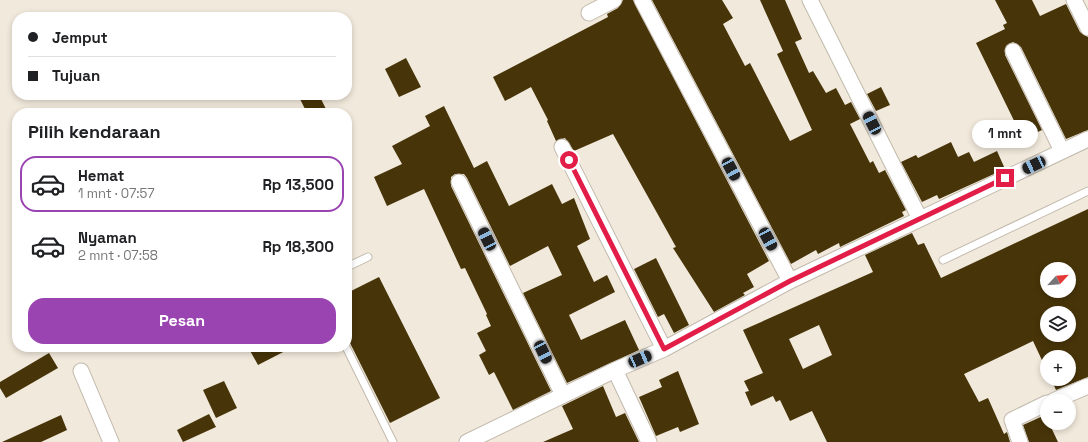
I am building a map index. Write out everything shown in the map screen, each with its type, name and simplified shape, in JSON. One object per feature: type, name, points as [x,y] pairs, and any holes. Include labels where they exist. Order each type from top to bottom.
[{"type":"street","points":[[589,13],[614,0]]},
{"type":"street","points":[[642,0],[790,281]]},
{"type":"street","points":[[810,0],[920,219]]},
{"type":"street","points":[[1074,0],[1088,28]]},
{"type":"street","points":[[1013,51],[1062,151]]},
{"type":"street","points":[[467,442],[615,370],[664,349],[790,281],[1088,139]]},
{"type":"street","points":[[562,147],[664,349]]},
{"type":"street","points":[[459,182],[564,395]]},
{"type":"street","points":[[615,370],[648,442]]},
{"type":"street","points":[[81,371],[111,442]]},
{"type":"street","points":[[1069,394],[1088,386]]},
{"type":"street","points":[[1020,442],[1012,420],[1040,407]]},
{"type":"lane","points":[[943,260],[1088,191]]},
{"type":"lane","points":[[352,265],[368,257]]},
{"type":"lane","points":[[348,352],[393,442]]},
{"type":"building","points":[[623,0],[633,0],[769,261],[747,274],[754,287],[743,293],[745,295],[714,312],[673,248],[676,247],[613,134],[574,151],[565,138],[556,141],[547,121],[548,120],[531,87],[505,101],[493,77],[608,17],[607,14],[618,8]]},
{"type":"building","points":[[652,0],[722,0],[733,18],[723,24],[745,66],[750,63],[790,141],[812,130],[777,54],[783,51],[760,0],[785,0],[802,39],[795,42],[809,73],[813,71],[826,93],[836,88],[845,105],[851,102],[860,119],[850,124],[870,163],[873,161],[879,173],[885,170],[906,210],[902,212],[904,216],[840,247],[839,243],[818,254],[816,250],[791,264]]},
{"type":"building","points":[[995,0],[1032,0],[1040,16],[1066,4],[1080,32],[1088,37],[1088,130],[1066,139],[1021,47],[1013,42],[1006,46],[1005,55],[1042,130],[1023,139],[976,43],[1005,29],[1003,25],[1007,23]]},
{"type":"building","points":[[406,58],[421,87],[399,97],[385,69]]},
{"type":"building","points":[[881,87],[890,105],[876,111],[867,94]]},
{"type":"building","points":[[300,100],[322,100],[326,108],[304,108]]},
{"type":"building","points":[[444,106],[474,168],[487,161],[509,206],[552,184],[562,204],[574,198],[590,239],[577,246],[594,282],[607,275],[615,292],[569,315],[581,340],[625,320],[639,350],[567,383],[523,293],[562,275],[548,246],[510,266],[467,178],[464,174],[455,174],[451,177],[451,186],[551,391],[513,410],[494,372],[489,375],[479,355],[486,351],[477,333],[491,326],[486,315],[487,314],[465,268],[461,269],[424,189],[387,206],[374,177],[402,164],[392,146],[430,126],[425,116]]},
{"type":"building","points":[[951,142],[958,157],[969,152],[974,162],[997,151],[1005,169],[939,199],[937,195],[922,202],[901,162],[916,155],[918,158]]},
{"type":"building","points":[[1088,209],[1088,377],[1076,382],[1076,350],[1040,350],[1040,356],[1033,341],[964,374],[979,402],[988,398],[1004,434],[1007,432],[1010,442],[827,442],[812,411],[790,421],[780,400],[776,402],[773,396],[751,406],[745,392],[749,391],[744,381],[763,373],[743,330],[873,272],[865,255],[912,233],[918,245],[924,243],[941,278]],"holes":[[[819,325],[832,355],[803,369],[789,339]]]},
{"type":"building","points":[[656,258],[689,325],[674,333],[664,314],[658,317],[634,269]]},
{"type":"building","points":[[379,277],[440,398],[390,423],[352,347],[352,290]]},
{"type":"building","points":[[251,352],[283,352],[258,365]]},
{"type":"building","points":[[49,353],[58,368],[6,398],[0,388],[0,382]]},
{"type":"building","points":[[678,371],[699,424],[680,432],[678,427],[656,436],[639,397],[662,387],[659,380]]},
{"type":"building","points":[[224,381],[237,408],[216,418],[203,390]]},
{"type":"building","points":[[603,386],[616,417],[625,413],[639,442],[543,442],[573,429],[562,406]]},
{"type":"building","points":[[1054,386],[1066,386],[1056,390]]},
{"type":"building","points":[[209,414],[216,427],[183,442],[177,430]]},
{"type":"building","points":[[61,415],[67,430],[41,442],[2,442]]},
{"type":"building","points":[[1040,417],[1040,430],[1052,430],[1058,442],[1029,442],[1023,425]]},
{"type":"route","points":[[569,160],[664,349],[790,281],[1005,178]]}]
